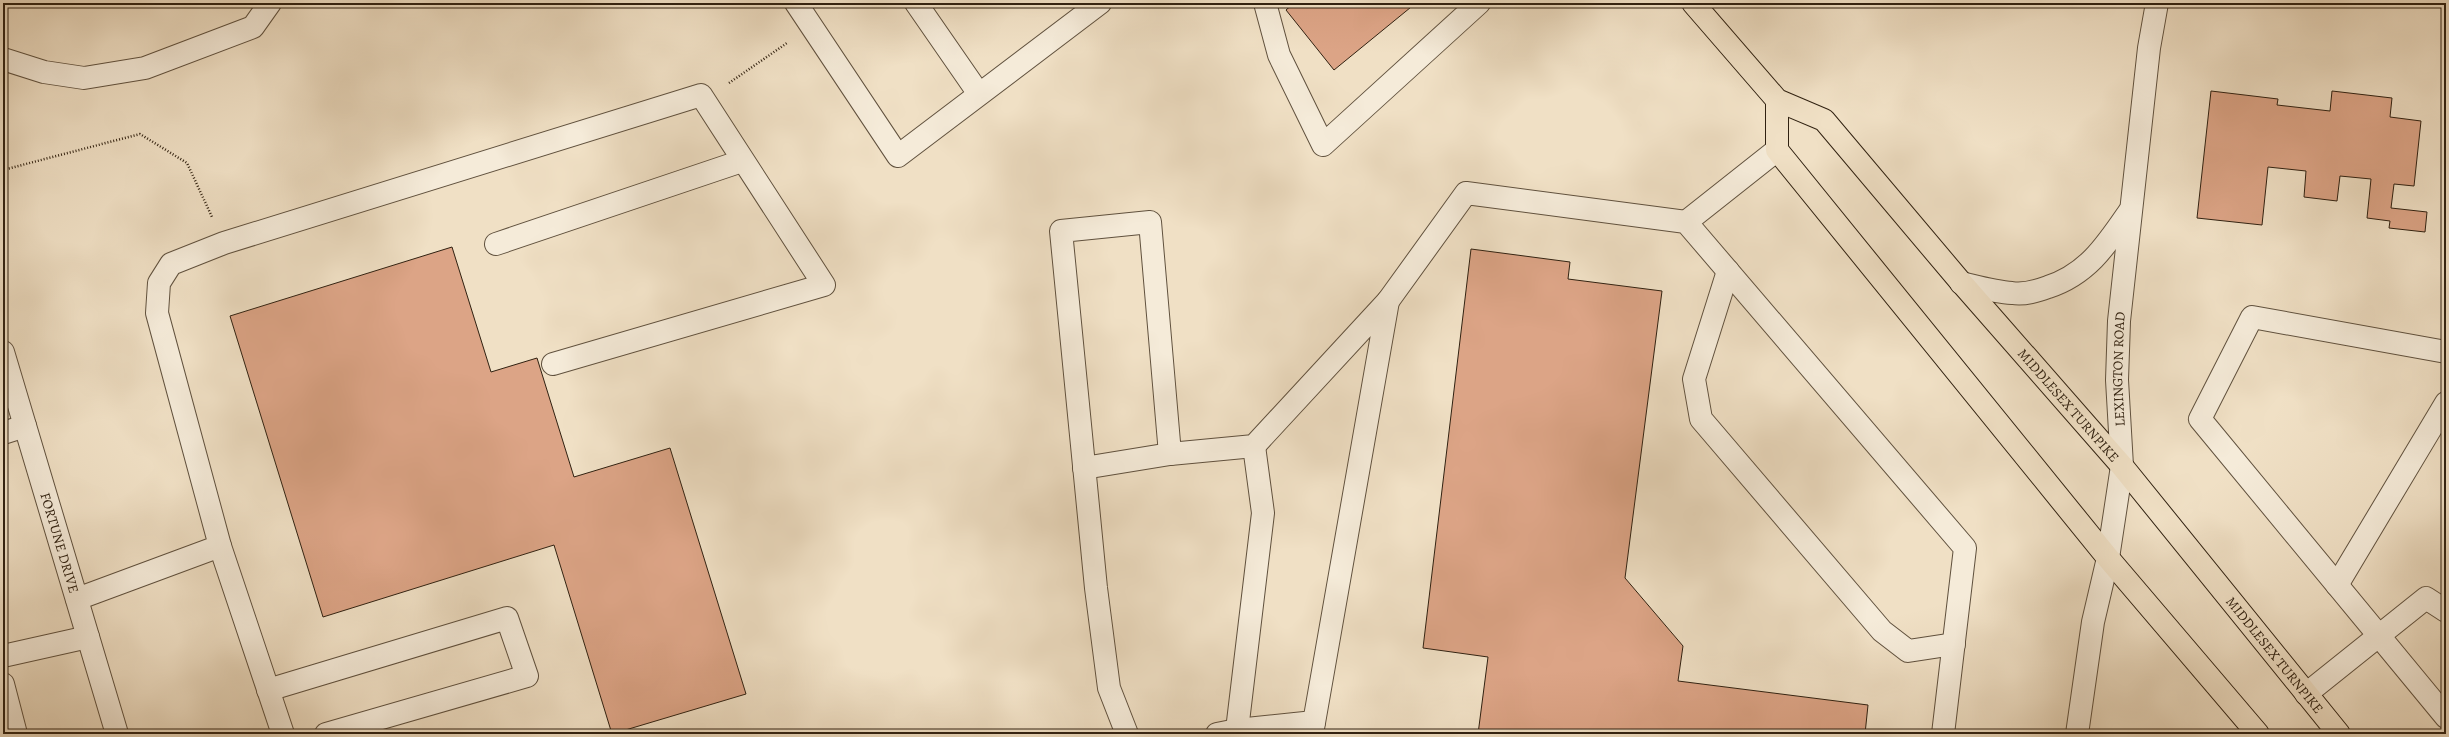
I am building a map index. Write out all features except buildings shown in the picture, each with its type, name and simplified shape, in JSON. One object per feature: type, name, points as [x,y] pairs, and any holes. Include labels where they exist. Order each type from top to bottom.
[{"type":"main road","name":"MIDDLESEX TURNPIKE","points":[[1693,3],[1777,100],[1824,120],[1961,283],[2122,466],[2339,734]]},
{"type":"main road","points":[[1777,100],[1777,150],[2108,558],[2258,734]]},
{"type":"street","points":[[3,59],[44,72],[84,78],[145,68],[253,27],[270,3]]},
{"type":"street","points":[[796,3],[898,156],[1100,3]]},
{"type":"street","points":[[1265,3],[1279,55],[1323,145],[1479,3]]},
{"type":"street","name":"LEXINGTON ROAD","points":[[2077,734],[2093,622],[2108,558],[2122,466],[2117,380],[2119,321],[2149,48],[2157,3]]},
{"type":"street","points":[[919,4],[979,94]]},
{"type":"street","points":[[283,734],[220,546],[157,313],[159,283],[171,264],[224,243],[701,95],[742,161],[824,286],[553,364]]},
{"type":"street","points":[[1686,222],[1777,150]]},
{"type":"street","points":[[496,244],[742,161]]},
{"type":"street","points":[[1084,468],[1170,454],[1254,446],[1388,301],[1466,193],[1686,222],[1965,548],[1943,734]]},
{"type":"street","points":[[1961,283],[2014,294],[2033,292],[2066,281],[2087,267],[2101,252],[2131,209]]},
{"type":"street","points":[[1127,734],[1109,688],[1084,468],[1061,231],[1150,222],[1170,454]]},
{"type":"street","points":[[1728,271],[1694,379],[1701,419],[1882,631],[1908,651],[1954,644]]},
{"type":"street","points":[[1254,446],[1263,513],[1227,732],[1313,728],[1388,301]]},
{"type":"street","points":[[2446,352],[2252,317],[2200,419],[2446,717]]},
{"type":"street","name":"FORTUNE DRIVE","points":[[3,352],[117,734]]},
{"type":"street","points":[[2337,585],[2446,403]]},
{"type":"street","points":[[3,433],[25,426]]},
{"type":"street","points":[[77,599],[220,546]]},
{"type":"street","points":[[2306,694],[2426,598],[2446,611]]},
{"type":"street","points":[[268,690],[507,618],[527,676],[326,734]]},
{"type":"street","points":[[3,656],[88,637]]},
{"type":"street","points":[[3,684],[16,734]]},
{"type":"path","points":[[707,104],[731,81],[813,28]]},
{"type":"path","points":[[3,170],[140,134],[187,163],[224,243]]}]
